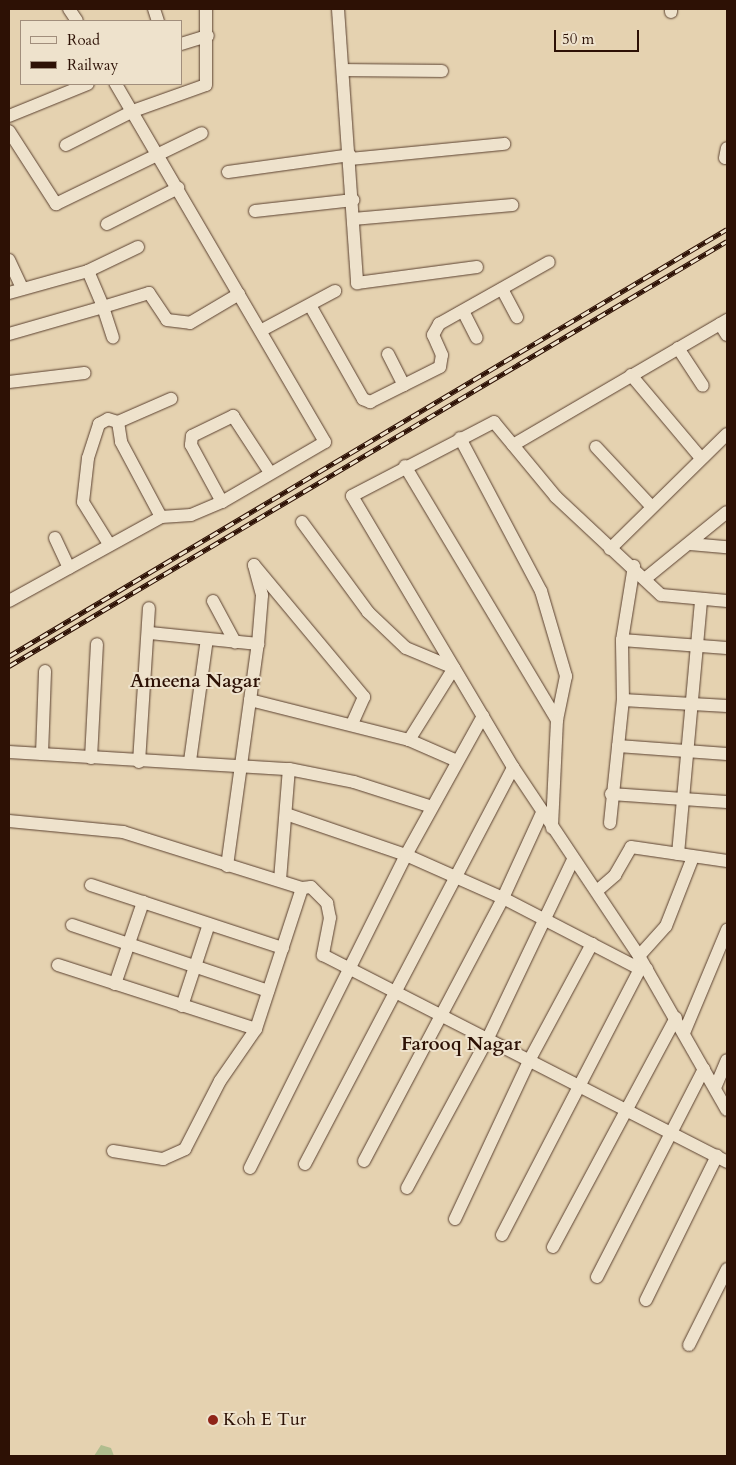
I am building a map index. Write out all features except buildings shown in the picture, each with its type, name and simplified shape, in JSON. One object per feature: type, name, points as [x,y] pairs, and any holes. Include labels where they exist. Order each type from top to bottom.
[{"type":"street","points":[[66,145],[133,111],[206,84],[208,36],[206,9]]},
{"type":"street","points":[[338,9],[353,200],[357,283],[477,267]]},
{"type":"street","points":[[182,44],[208,36]]},
{"type":"street","points":[[343,70],[442,71]]},
{"type":"street","points":[[9,116],[86,85]]},
{"type":"street","points":[[9,601],[109,544],[161,517],[191,515],[222,502],[269,471],[325,442],[262,330],[117,85]]},
{"type":"street","points":[[9,131],[56,204],[156,152],[202,133]]},
{"type":"street","points":[[228,172],[350,157],[504,144]]},
{"type":"street","points":[[107,224],[178,188]]},
{"type":"street","points":[[255,211],[353,200]]},
{"type":"street","points":[[353,219],[512,205]]},
{"type":"street","points":[[9,293],[88,271],[138,247]]},
{"type":"street","points":[[9,260],[22,288]]},
{"type":"street","points":[[311,307],[366,402],[404,385],[443,363],[434,329],[549,262]]},
{"type":"street","points":[[88,271],[113,337]]},
{"type":"street","points":[[502,289],[517,317]]},
{"type":"street","points":[[262,330],[311,307],[335,291]]},
{"type":"street","points":[[9,334],[149,293],[167,320],[190,323],[239,294]]},
{"type":"street","points":[[463,311],[477,338]]},
{"type":"street","points":[[513,445],[678,348],[725,326]]},
{"type":"street","points":[[678,348],[703,386]]},
{"type":"street","points":[[388,354],[404,385]]},
{"type":"street","points":[[9,382],[84,373]]},
{"type":"street","points":[[631,375],[701,458]]},
{"type":"street","points":[[109,544],[86,510],[84,491],[99,424],[108,419],[118,422],[171,399]]},
{"type":"street","points":[[222,502],[191,445],[192,436],[233,416],[269,471]]},
{"type":"street","points":[[118,422],[121,442],[161,517]]},
{"type":"street","points":[[727,601],[661,595],[634,566],[610,549],[556,498],[494,422],[404,466],[352,496],[513,767],[572,860],[598,890],[639,956],[644,969],[676,1018],[727,1110]]},
{"type":"street","points":[[610,549],[727,434]]},
{"type":"street","points":[[460,438],[541,591],[566,676],[557,720],[552,828]]},
{"type":"street","points":[[596,447],[652,507]]},
{"type":"street","points":[[404,466],[557,720]]},
{"type":"street","points":[[646,578],[727,512]]},
{"type":"street","points":[[302,522],[368,612],[406,648],[454,668]]},
{"type":"street","points":[[55,538],[69,568]]},
{"type":"street","points":[[690,544],[727,547]]},
{"type":"street","points":[[227,866],[258,644],[262,595],[255,564],[364,697],[352,724]]},
{"type":"street","points":[[610,823],[611,794],[622,700],[622,640],[634,566]]},
{"type":"street","points":[[678,854],[701,598]]},
{"type":"street","points":[[213,601],[235,642]]},
{"type":"street","points":[[139,762],[150,633],[149,608]]},
{"type":"street","points":[[150,633],[258,644]]},
{"type":"street","points":[[190,762],[207,639]]},
{"type":"street","points":[[622,640],[727,648]]},
{"type":"street","points":[[91,758],[97,644]]},
{"type":"street","points":[[409,740],[454,668]]},
{"type":"street","points":[[42,754],[45,671]]},
{"type":"street","points":[[250,700],[352,724],[409,740],[455,760]]},
{"type":"street","points":[[622,700],[727,706]]},
{"type":"street","points":[[250,1168],[406,855],[455,760],[483,716]]},
{"type":"street","points":[[618,746],[727,754]]},
{"type":"street","points":[[9,752],[139,762],[190,762],[289,769],[354,782],[432,807]]},
{"type":"street","points":[[305,1164],[513,767]]},
{"type":"street","points":[[280,880],[289,769]]},
{"type":"street","points":[[611,794],[727,802]]},
{"type":"street","points":[[364,1162],[439,1012],[503,898],[542,813]]},
{"type":"street","points":[[286,814],[406,855],[454,878],[503,898],[644,969]]},
{"type":"street","points":[[9,822],[122,832],[302,888],[312,887],[328,903],[330,918],[323,955],[351,966],[722,1159],[646,1300]]},
{"type":"street","points":[[598,890],[615,875],[631,847],[693,858],[727,861]]},
{"type":"street","points":[[639,956],[666,926],[693,858]]},
{"type":"street","points":[[407,1188],[488,1038],[546,921],[572,860]]},
{"type":"street","points":[[91,885],[283,948]]},
{"type":"street","points":[[113,1152],[163,1159],[185,1149],[220,1081],[256,1029],[302,888]]},
{"type":"street","points":[[115,984],[143,902]]},
{"type":"street","points":[[182,1006],[209,924]]},
{"type":"street","points":[[72,925],[268,990]]},
{"type":"street","points":[[684,1033],[727,930]]},
{"type":"street","points":[[455,1218],[530,1059],[592,944]]},
{"type":"street","points":[[58,965],[256,1029]]},
{"type":"street","points":[[502,1236],[644,969]]},
{"type":"street","points":[[553,1247],[676,1018]]},
{"type":"street","points":[[715,1088],[727,1060]]},
{"type":"street","points":[[597,1277],[674,1134],[704,1069]]},
{"type":"street","points":[[689,1345],[727,1269]]},
{"type":"green space","points":[[101,1445],[111,1448],[114,1456],[94,1456]]},
{"type":"railway","points":[[9,656],[727,229]]},
{"type":"railway","points":[[9,666],[727,241]]},
{"type":"place","name":"Koh E Tur","points":[[213,1420]]},
{"type":"district","name":"Ameena Nagar","points":[[195,682]]},
{"type":"district","name":"Farooq Nagar","points":[[461,1045]]}]
